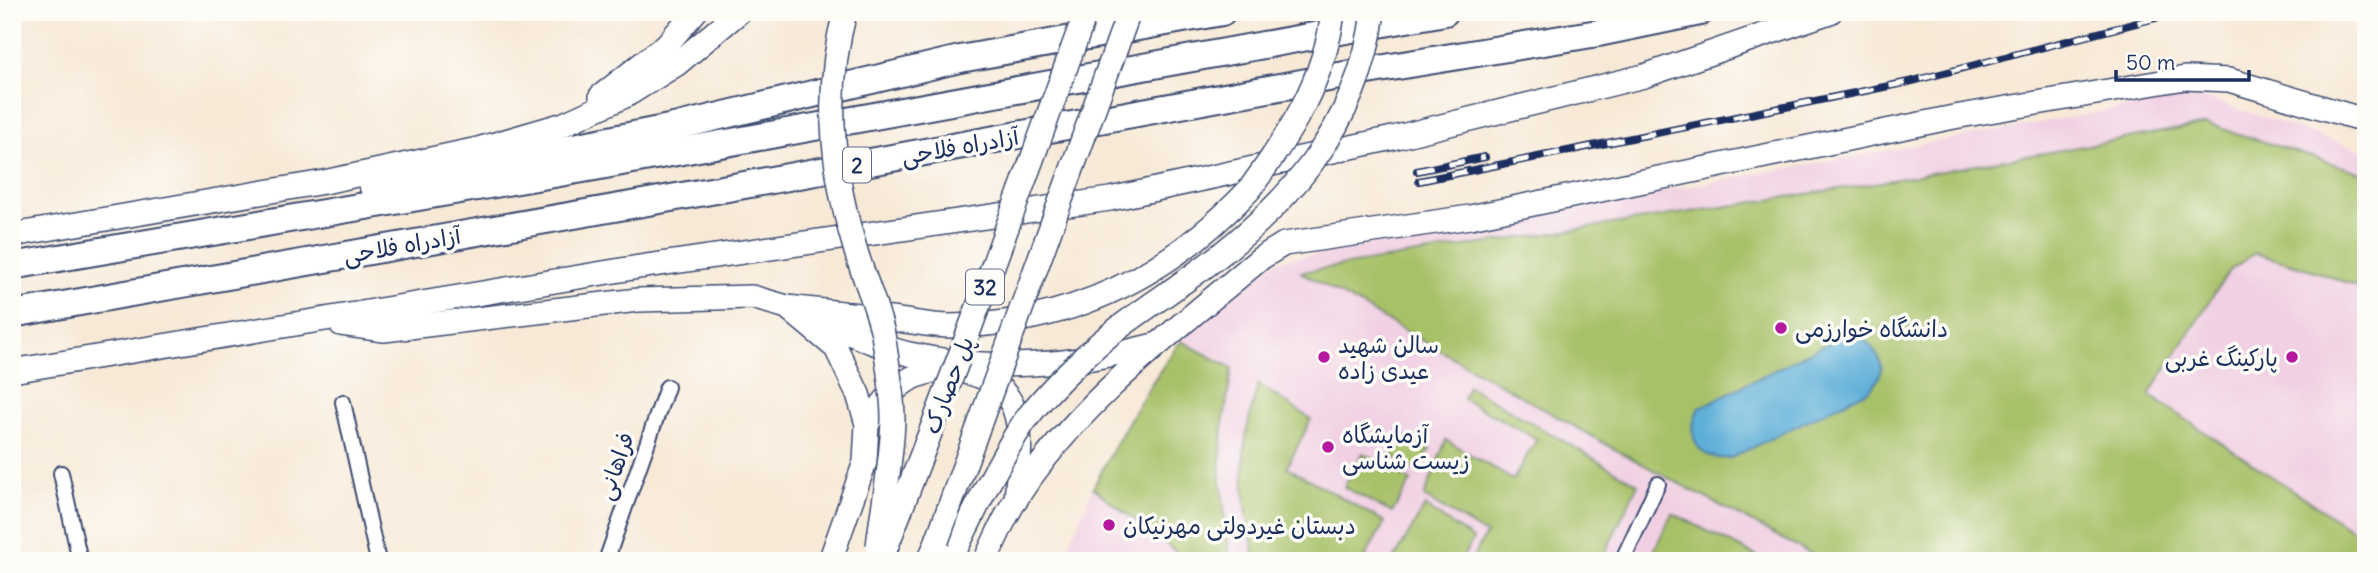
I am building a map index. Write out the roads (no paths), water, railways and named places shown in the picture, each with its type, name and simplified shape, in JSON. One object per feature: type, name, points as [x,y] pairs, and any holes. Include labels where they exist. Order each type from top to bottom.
[{"type":"highway","points":[[247,226],[370,188],[674,127],[960,59],[1222,12]]},
{"type":"highway","name":"آزادراه فلاحی","points":[[12,266],[589,168],[1445,12]]},
{"type":"highway","name":"آزادراه فلاحی","points":[[12,314],[739,186],[1361,72],[1598,33],[1700,12]]},
{"type":"main road","points":[[564,124],[666,45],[695,12]]},
{"type":"main road","points":[[12,235],[324,182],[478,149],[564,124],[626,95],[677,64],[739,12]]},
{"type":"main road","points":[[845,12],[832,85],[835,145],[842,201],[882,331],[893,415],[878,561]]},
{"type":"main road","name":"پل حصارک","points":[[878,561],[965,342],[1086,12]]},
{"type":"main road","name":"پل حصارک","points":[[933,551],[1129,12]]},
{"type":"main road","points":[[787,307],[950,326],[1026,319],[1075,307],[1119,289],[1188,245],[1227,213],[1249,190],[1291,130],[1305,103],[1324,52],[1333,12]]},
{"type":"main road","points":[[950,561],[987,486],[1029,415],[1074,366],[1130,320],[1221,255],[1254,228],[1294,188],[1317,157],[1343,113],[1360,72],[1373,12]]},
{"type":"main road","points":[[12,371],[639,267],[1110,200],[1393,138],[1644,76],[1830,12]]},
{"type":"main road","points":[[985,561],[1016,500],[1041,465],[1087,412],[1161,343],[1261,257],[1284,244],[1470,217],[1954,117],[2185,78],[2229,79],[2354,117],[2366,117]]},
{"type":"main road","points":[[314,321],[384,330],[638,300],[752,297],[787,307],[877,344],[909,354],[981,364],[1094,358],[1161,343]]},
{"type":"main road","points":[[787,307],[836,348],[858,394],[867,424],[864,462],[830,561]]},
{"type":"main road","points":[[867,424],[894,391],[910,379],[941,371],[979,374],[996,387],[1013,406],[1017,423],[1019,462],[1016,500]]},
{"type":"street","name":"فراهانی","points":[[606,561],[667,387]]},
{"type":"street","points":[[343,402],[378,561]]},
{"type":"street","points":[[61,473],[80,561]]},
{"type":"street","points":[[1622,561],[1658,484]]},
{"type":"water","points":[[1840,337],[1861,337],[1878,357],[1881,363],[1879,377],[1868,391],[1731,458],[1710,456],[1697,445],[1693,428],[1699,408]]},
{"type":"railway","points":[[1419,181],[1909,82],[2179,12]]},
{"type":"railway","points":[[1417,171],[1485,157]]},
{"type":"place","name":"دانشگاه خوارزمی","points":[[1781,328]]},
{"type":"place","name":"سالن شهید عیدی زاده","points":[[1324,357]]},
{"type":"place","name":"پارکینگ غربی","points":[[2292,357]]},
{"type":"place","name":"آزمایشگاه زیست شناسی","points":[[1328,447]]},
{"type":"place","name":"دبستان غیردولتی مهرنیکان","points":[[1109,525]]}]
